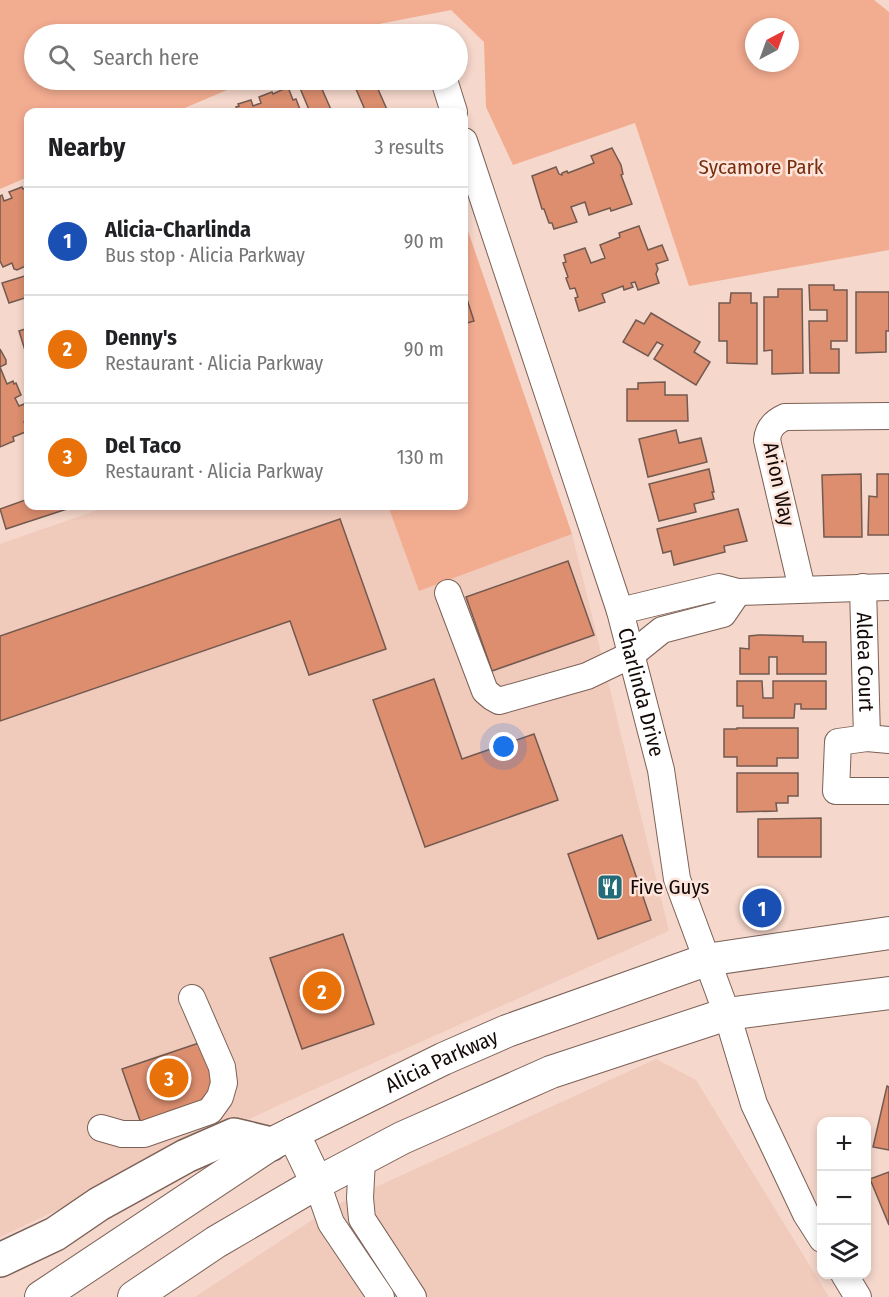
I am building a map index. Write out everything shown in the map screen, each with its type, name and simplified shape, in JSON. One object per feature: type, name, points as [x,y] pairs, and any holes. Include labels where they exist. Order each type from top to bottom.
[{"type":"highway","points":[[0,1260],[55,1234],[99,1204],[186,1156],[234,1135],[282,1138]]},
{"type":"main road","name":"Alicia Parkway","points":[[41,1297],[282,1138],[443,1059],[507,1031],[706,960],[889,933]]},
{"type":"main road","points":[[134,1297],[216,1242],[317,1182],[402,1138],[551,1072],[728,1014],[889,993]]},
{"type":"main road","points":[[282,1138],[317,1182]]},
{"type":"street","points":[[447,90],[453,108]]},
{"type":"street","name":"Charlinda Drive","points":[[468,153],[620,611],[661,770],[677,879],[728,1014],[754,1104],[806,1214],[817,1231]]},
{"type":"street","name":"Arion Way","points":[[802,589],[767,440],[768,432],[777,420],[785,417],[889,416]]},
{"type":"street","points":[[620,611],[719,587],[738,592],[889,587]]},
{"type":"street","name":"Aldea Court","points":[[863,587],[878,739],[838,742],[836,791],[889,791]]},
{"type":"street","points":[[448,593],[485,691],[499,700],[587,676],[631,655],[662,630],[723,614],[738,592]]},
{"type":"street","points":[[101,1128],[122,1134],[144,1134],[210,1111],[220,1096],[224,1083],[222,1067],[192,998]]},
{"type":"street","points":[[362,1159],[360,1198],[362,1219],[413,1297]]},
{"type":"street","points":[[317,1182],[331,1223],[381,1297]]},
{"type":"street","points":[[847,1279],[858,1297]]},
{"type":"shaded area","points":[[98,510],[389,510],[419,591],[572,534],[669,931],[277,1106],[0,1237],[0,544]]},
{"type":"shaded area","points":[[656,1059],[696,1080],[829,1297],[195,1297],[332,1207]]},
{"type":"green space","name":"Sycamore Park","points":[[0,0],[874,0],[889,12],[889,250],[689,286],[635,123],[513,165],[486,107],[484,42],[451,10],[379,24],[24,24],[24,90],[227,90],[184,108],[24,108],[24,179],[0,189]]},
{"type":"green space","points":[[468,231],[572,534],[419,591],[389,510],[468,510]]},
{"type":"building","points":[[282,90],[289,90],[299,108],[236,107],[239,106],[238,104],[251,100],[253,106],[261,103],[259,97],[272,92],[273,94]]},
{"type":"building","points":[[301,90],[322,90],[330,108],[308,108]]},
{"type":"building","points":[[356,90],[378,90],[386,108],[364,108]]},
{"type":"building","points":[[612,148],[621,165],[623,174],[621,175],[632,204],[589,215],[585,202],[571,207],[577,222],[554,229],[542,209],[532,176],[556,167],[559,174],[562,175],[567,171],[568,173],[594,163],[591,156]]},
{"type":"building","points":[[22,187],[24,189],[24,267],[17,270],[14,269],[12,263],[3,267],[0,261],[0,196],[2,195],[4,201],[12,198],[9,192]]},
{"type":"building","points":[[639,226],[648,250],[662,245],[668,260],[656,264],[659,283],[638,290],[635,282],[631,283],[633,287],[624,290],[623,286],[602,294],[605,302],[579,311],[575,288],[570,289],[566,278],[568,277],[563,263],[566,262],[564,255],[585,248],[591,263],[605,258],[600,245],[620,237],[619,233]]},
{"type":"building","points":[[24,276],[24,298],[9,303],[2,283]]},
{"type":"building","points":[[809,285],[834,285],[834,290],[847,290],[847,341],[831,341],[831,349],[839,349],[839,373],[810,373],[809,321],[827,321],[827,310],[810,310]]},
{"type":"building","points":[[778,289],[802,289],[803,373],[772,374],[772,350],[764,351],[764,297],[778,297]]},
{"type":"building","points":[[856,292],[889,292],[889,331],[886,331],[886,352],[856,353]]},
{"type":"building","points":[[731,293],[751,293],[751,303],[757,303],[757,364],[727,363],[727,341],[719,341],[719,303],[730,303]]},
{"type":"building","points":[[468,302],[474,321],[468,323]]},
{"type":"building","points":[[651,313],[700,342],[694,352],[710,362],[696,385],[654,359],[663,345],[657,342],[648,356],[623,342],[636,320],[644,324]]},
{"type":"building","points":[[24,329],[24,347],[19,331]]},
{"type":"building","points":[[0,349],[6,364],[0,367]]},
{"type":"building","points":[[0,367],[7,384],[13,381],[14,384],[16,383],[21,395],[15,398],[19,406],[24,404],[24,433],[13,437],[14,441],[0,447]]},
{"type":"building","points":[[665,382],[665,395],[687,395],[688,421],[627,421],[627,389],[638,389],[638,383]]},
{"type":"building","points":[[676,430],[679,443],[701,438],[707,462],[648,477],[639,439]]},
{"type":"building","points":[[709,469],[714,499],[694,504],[696,512],[659,521],[649,484]]},
{"type":"building","points":[[861,474],[862,537],[824,537],[822,475]]},
{"type":"building","points":[[877,474],[889,474],[889,535],[868,535],[869,496],[877,497]]},
{"type":"building","points":[[24,500],[24,510],[64,510],[6,529],[0,509]]},
{"type":"building","points":[[738,509],[747,541],[724,546],[725,552],[674,565],[671,551],[663,553],[657,529]]},
{"type":"building","points":[[340,519],[386,649],[309,675],[290,621],[0,721],[0,636]]},
{"type":"building","points":[[568,561],[594,635],[492,671],[466,597]]},
{"type":"building","points":[[749,636],[803,636],[803,642],[826,642],[826,674],[777,674],[777,657],[769,657],[769,674],[740,674],[740,648],[749,649]]},
{"type":"building","points":[[434,679],[462,759],[534,734],[558,800],[425,847],[373,700]]},
{"type":"building","points":[[737,681],[762,681],[763,698],[773,698],[773,681],[826,681],[826,709],[801,709],[801,704],[795,704],[794,718],[743,718],[743,706],[737,706]]},
{"type":"building","points":[[798,728],[798,758],[777,758],[777,766],[737,766],[737,757],[724,757],[724,729]]},
{"type":"building","points":[[737,773],[798,773],[798,796],[788,796],[788,803],[776,803],[777,811],[737,812]]},
{"type":"building","points":[[821,818],[821,857],[758,857],[758,819]]},
{"type":"building","name":"Five Guys","points":[[622,835],[651,920],[598,939],[568,854]]},
{"type":"building","points":[[343,934],[374,1024],[302,1049],[270,958]]},
{"type":"building","points":[[199,1043],[216,1088],[209,1105],[143,1129],[122,1069]]},
{"type":"building","points":[[887,1086],[889,1087],[889,1150],[873,1147]]},
{"type":"building","points":[[889,1172],[889,1225],[871,1181],[871,1179]]},
{"type":"place","name":"Five Guys","points":[[610,887]]},
{"type":"place","name":"Alicia-Charlinda","points":[[762,908]]},
{"type":"place","name":"Denny's","points":[[322,991]]},
{"type":"place","name":"Del Taco","points":[[169,1078]]}]
